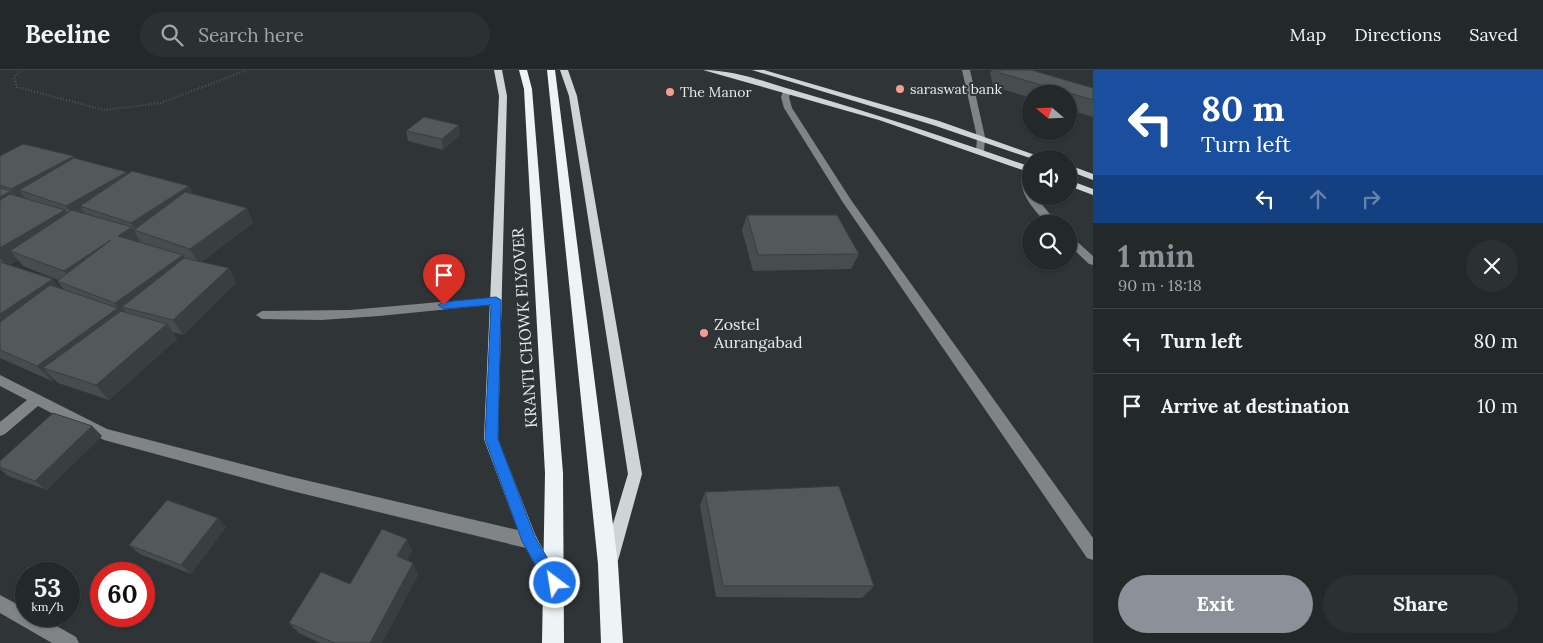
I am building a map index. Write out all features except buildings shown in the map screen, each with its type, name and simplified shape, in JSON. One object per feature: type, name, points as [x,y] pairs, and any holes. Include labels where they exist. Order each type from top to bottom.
[{"type":"highway","name":"KRANTI CHOWK FLYOVER","points":[[523,70],[528,89],[554,473],[555,583],[553,643]]},
{"type":"highway","points":[[551,70],[608,564],[612,643]]},
{"type":"main road","points":[[498,70],[503,96],[491,439],[530,541],[555,583]]},
{"type":"main road","points":[[564,70],[573,96],[636,474],[608,564]]},
{"type":"main road","points":[[707,70],[882,118],[1022,167]]},
{"type":"main road","points":[[756,70],[981,137],[1022,152]]},
{"type":"main road","points":[[1077,171],[1093,177]]},
{"type":"main road","points":[[1077,186],[1093,192]]},
{"type":"street","points":[[966,70],[981,137],[980,152]]},
{"type":"street","points":[[787,91],[788,108],[847,201],[1093,552]]},
{"type":"street","points":[[1037,205],[1046,215]]},
{"type":"street","points":[[1077,247],[1093,262]]},
{"type":"street","points":[[262,315],[286,316],[356,313],[496,300]]},
{"type":"street","points":[[0,380],[104,434],[298,485],[530,541]]},
{"type":"street","points":[[0,430],[36,399]]},
{"type":"street","points":[[0,604],[70,643]]},
{"type":"path","points":[[22,70],[14,77],[17,87],[104,110],[161,103],[247,70]]},
{"type":"place","name":"saraswat bank","points":[[900,89]]},
{"type":"place","name":"The Manor","points":[[670,92]]},
{"type":"place","name":"Zostel Aurangabad","points":[[704,333]]},
{"type":"route","points":[[444,305],[496,300],[491,439],[530,541],[555,583]]}]
